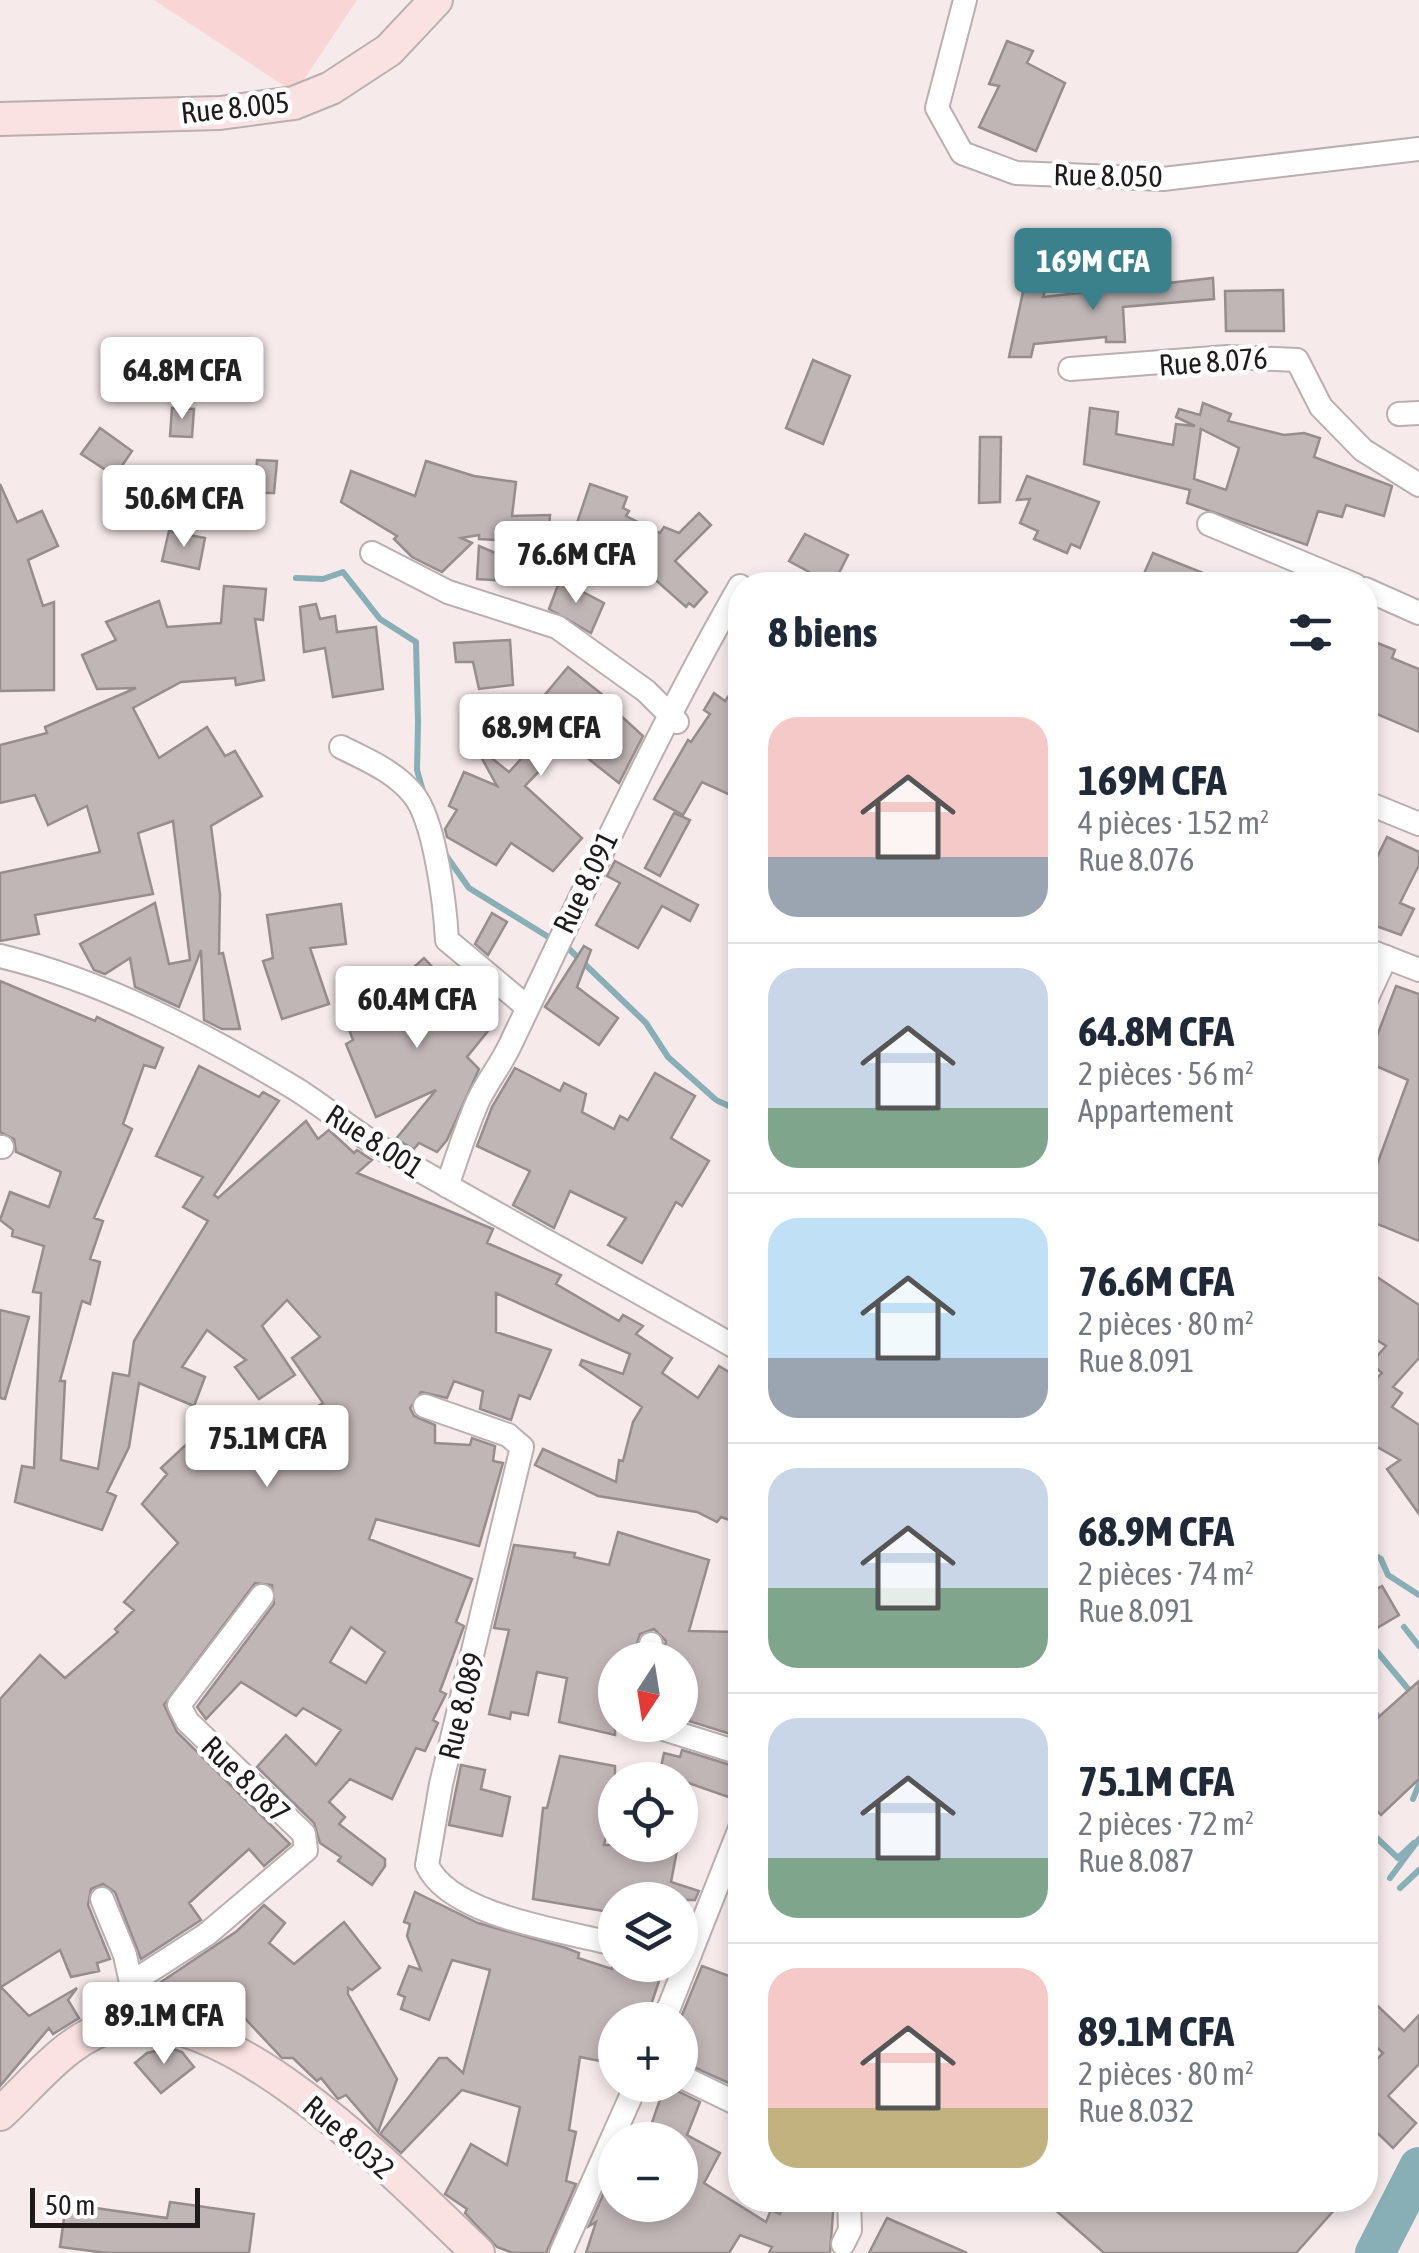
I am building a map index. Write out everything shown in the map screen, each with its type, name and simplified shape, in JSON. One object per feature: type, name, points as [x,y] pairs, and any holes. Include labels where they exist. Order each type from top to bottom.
[{"type":"street","name":"Rue 8.005","points":[[0,119],[220,112],[294,103],[331,88],[389,50],[436,0]]},
{"type":"street","name":"Rue 8.050","points":[[966,0],[937,108],[962,153],[1016,173],[1163,179],[1419,149]]},
{"type":"street","name":"Rue 8.076","points":[[1070,369],[1227,357],[1297,360],[1321,407],[1352,440],[1419,485]]},
{"type":"street","points":[[1209,524],[1324,572]]},
{"type":"street","points":[[372,552],[448,592],[557,627],[646,692],[674,719]]},
{"type":"street","points":[[1378,595],[1419,612]]},
{"type":"street","name":"Rue 8.091","points":[[447,1186],[479,1099],[512,1042],[614,822],[674,719],[728,611]]},
{"type":"street","points":[[341,747],[385,768],[416,797],[444,888],[448,940],[526,1006]]},
{"type":"street","points":[[1378,807],[1419,824]]},
{"type":"street","points":[[1378,954],[1419,970]]},
{"type":"street","name":"Rue 8.001","points":[[0,956],[134,1002],[196,1033],[300,1092],[360,1136],[728,1343]]},
{"type":"street","name":"Rue 8.089","points":[[425,1406],[508,1436],[522,1447],[441,1784],[427,1865],[444,1890],[472,1904],[598,1939]]},
{"type":"street","name":"Rue 8.087","points":[[130,1983],[208,1934],[306,1850],[304,1834],[187,1721],[179,1704],[262,1596]]},
{"type":"street","points":[[698,1740],[728,1749]]},
{"type":"street","points":[[698,1933],[728,1872]]},
{"type":"street","points":[[0,2114],[54,2060],[90,2035],[122,2024],[130,1983],[125,1955],[102,1899]]},
{"type":"street","name":"Rue 8.032","points":[[122,2024],[159,2026],[206,2040],[252,2062],[302,2094],[478,2253]]},
{"type":"street","points":[[698,2085],[728,2100]]},
{"type":"street","points":[[561,2253],[628,2102]]},
{"type":"street","points":[[843,2244],[850,2230],[849,2212]]},
{"type":"shaded area","points":[[154,0],[357,0],[295,93]]},
{"type":"building","points":[[1007,41],[1033,51],[1027,63],[1065,83],[1036,151],[979,127],[999,86],[989,84]]},
{"type":"building","points":[[1213,278],[1214,299],[1123,307],[1125,342],[1106,342],[1106,337],[1034,344],[1031,357],[1009,357],[1023,292],[1045,291],[1043,297]]},
{"type":"building","points":[[1283,290],[1284,331],[1226,331],[1225,291]]},
{"type":"building","points":[[813,360],[850,376],[823,444],[786,428]]},
{"type":"building","points":[[1203,403],[1231,414],[1228,421],[1284,435],[1304,433],[1320,438],[1314,457],[1392,486],[1384,516],[1346,505],[1342,517],[1318,511],[1307,545],[1187,503],[1190,490],[1084,464],[1090,408],[1118,412],[1116,434],[1173,445],[1176,424],[1195,426],[1176,417],[1179,409],[1200,415]],"holes":[[[1201,429],[1239,448],[1226,490],[1194,479]]]},
{"type":"building","points":[[172,408],[194,409],[192,437],[170,436]]},
{"type":"building","points":[[100,428],[132,451],[115,476],[81,454]]},
{"type":"building","points":[[980,437],[1001,437],[1000,502],[979,503]]},
{"type":"building","points":[[257,460],[277,461],[274,493],[234,493],[237,509],[203,514],[198,486],[256,477]]},
{"type":"building","points":[[426,461],[474,476],[516,482],[512,516],[550,515],[548,543],[479,539],[479,535],[461,538],[472,543],[442,572],[412,557],[394,539],[397,536],[341,502],[351,471],[415,496]]},
{"type":"building","points":[[1027,476],[1099,502],[1080,548],[1071,544],[1067,553],[1034,539],[1038,531],[1020,523],[1030,499],[1017,500]]},
{"type":"building","points":[[0,484],[17,522],[42,511],[58,546],[28,560],[43,606],[54,602],[54,690],[0,691]]},
{"type":"building","points":[[590,484],[627,497],[623,508],[629,511],[626,516],[660,533],[664,527],[679,533],[699,513],[711,525],[675,561],[707,592],[694,607],[689,603],[686,607],[650,575],[646,583],[611,567],[618,553],[571,541]]},
{"type":"building","points":[[169,531],[205,538],[199,569],[162,561]]},
{"type":"building","points":[[805,534],[848,555],[840,572],[809,572],[789,561]]},
{"type":"building","points":[[479,546],[512,560],[512,581],[477,579]]},
{"type":"building","points":[[1153,553],[1201,572],[1145,572]]},
{"type":"building","points":[[560,580],[604,603],[591,633],[549,609]]},
{"type":"building","points":[[224,586],[266,589],[263,620],[255,619],[264,680],[236,685],[235,678],[181,682],[133,708],[159,758],[207,727],[225,756],[235,751],[262,796],[211,826],[220,894],[219,954],[223,953],[240,1029],[222,1029],[204,1020],[201,950],[179,1007],[135,987],[130,958],[105,974],[94,970],[80,944],[155,903],[169,964],[190,960],[173,821],[138,833],[153,894],[35,915],[39,934],[0,941],[0,873],[100,852],[87,806],[48,825],[35,795],[0,803],[0,745],[47,733],[45,727],[136,688],[97,689],[82,655],[116,640],[106,622],[159,601],[167,627],[221,623]]},
{"type":"building","points":[[316,604],[320,619],[335,616],[337,632],[376,627],[383,689],[333,697],[325,648],[304,652],[300,607]]},
{"type":"building","points":[[510,640],[513,685],[479,689],[473,662],[456,662],[454,643]]},
{"type":"building","points":[[1378,643],[1395,650],[1392,658],[1419,669],[1419,732],[1378,715]]},
{"type":"building","points":[[568,667],[609,700],[607,703],[643,736],[619,783],[567,742],[525,786],[582,838],[553,871],[511,843],[496,865],[447,837],[445,829],[457,810],[449,806],[464,772],[497,786],[474,744],[509,772],[558,719],[538,703]]},
{"type":"building","points":[[714,693],[725,701],[728,697],[728,794],[702,782],[683,815],[654,799],[688,740],[691,742],[710,714],[704,710]]},
{"type":"building","points":[[674,813],[690,820],[660,876],[645,868]]},
{"type":"building","points":[[1387,837],[1419,852],[1419,865],[1400,903],[1414,909],[1401,935],[1378,927],[1378,855]]},
{"type":"building","points":[[615,861],[698,905],[690,921],[662,906],[638,948],[596,925],[620,883],[607,876]]},
{"type":"building","points":[[341,904],[346,944],[310,948],[329,1004],[282,1019],[263,961],[273,958],[267,915]]},
{"type":"building","points":[[492,913],[507,922],[488,955],[475,944]]},
{"type":"building","points":[[584,946],[591,950],[577,987],[618,1018],[599,1045],[545,1007]]},
{"type":"building","points":[[424,958],[463,1000],[481,996],[484,1010],[477,1017],[488,1031],[467,1057],[479,1069],[447,1140],[437,1152],[419,1143],[414,1149],[396,1139],[436,1090],[376,1117],[346,1044],[353,1040],[345,1019],[374,988],[382,996]]},
{"type":"building","points":[[0,981],[95,1021],[97,1017],[163,1048],[155,1068],[144,1065],[123,1124],[132,1129],[94,1218],[103,1221],[90,1259],[100,1262],[90,1304],[82,1301],[60,1381],[65,1381],[61,1460],[98,1469],[113,1373],[129,1376],[134,1341],[208,1221],[183,1207],[203,1177],[156,1156],[199,1066],[259,1097],[263,1092],[279,1101],[214,1195],[218,1198],[306,1121],[318,1139],[329,1130],[354,1153],[357,1150],[372,1160],[357,1173],[493,1229],[487,1243],[561,1275],[556,1284],[619,1321],[623,1315],[643,1326],[636,1334],[672,1358],[662,1373],[698,1398],[719,1366],[728,1372],[728,1520],[721,1517],[717,1522],[697,1512],[598,1496],[535,1465],[543,1449],[616,1482],[619,1460],[623,1461],[633,1422],[642,1407],[580,1365],[582,1360],[623,1374],[630,1354],[496,1293],[496,1332],[551,1350],[530,1399],[519,1395],[511,1420],[480,1409],[483,1391],[454,1381],[447,1398],[421,1392],[410,1408],[414,1416],[435,1425],[435,1443],[470,1445],[472,1438],[495,1446],[493,1461],[503,1463],[479,1546],[376,1519],[369,1539],[472,1579],[456,1622],[464,1626],[440,1691],[446,1694],[433,1720],[438,1723],[425,1751],[416,1748],[392,1799],[350,1779],[329,1802],[345,1817],[339,1824],[385,1859],[385,1866],[372,1885],[338,1861],[341,1857],[320,1843],[314,1823],[257,1767],[286,1735],[316,1765],[341,1730],[303,1708],[296,1716],[241,1682],[206,1719],[197,1707],[274,1604],[272,1585],[255,1583],[164,1705],[177,1732],[290,1844],[264,1866],[249,1849],[189,1903],[201,1920],[141,1959],[115,1892],[103,1884],[91,1889],[88,1905],[110,1959],[97,1963],[99,1971],[71,1977],[60,1950],[1,1987],[29,2016],[77,1988],[68,2000],[79,2018],[53,2034],[49,2028],[0,2086],[0,1699],[40,1655],[65,1678],[118,1632],[115,1629],[134,1610],[124,1602],[178,1543],[142,1504],[167,1474],[161,1468],[190,1441],[211,1465],[242,1438],[237,1433],[263,1411],[278,1430],[323,1403],[292,1358],[320,1337],[287,1300],[262,1326],[295,1375],[259,1399],[235,1367],[246,1360],[207,1330],[182,1367],[205,1377],[194,1406],[139,1383],[129,1447],[107,1492],[116,1496],[102,1530],[15,1502],[22,1466],[34,1468],[41,1293],[33,1292],[44,1246],[12,1236],[13,1230],[0,1220],[10,1192],[49,1207],[61,1172],[16,1152],[14,1139],[0,1132]],"holes":[[[351,1627],[385,1652],[366,1683],[330,1662]]]},
{"type":"building","points":[[1396,986],[1419,994],[1419,1241],[1378,1224],[1378,1162],[1408,1080],[1378,1067],[1378,1033]]},
{"type":"building","points":[[515,1068],[560,1091],[564,1083],[586,1094],[582,1112],[614,1129],[620,1116],[628,1120],[655,1073],[695,1096],[671,1138],[709,1161],[682,1206],[676,1202],[642,1263],[608,1245],[626,1218],[570,1191],[554,1228],[513,1205],[530,1171],[477,1146],[492,1107]]},
{"type":"building","points":[[1378,1278],[1419,1305],[1419,1358],[1393,1387],[1402,1393],[1392,1407],[1419,1425],[1419,1514],[1387,1469],[1400,1460],[1378,1447],[1378,1377],[1382,1373],[1378,1369],[1378,1355],[1386,1346],[1378,1341]]},
{"type":"building","points":[[0,1310],[29,1317],[5,1399],[0,1398]]},
{"type":"building","points":[[618,1532],[709,1560],[689,1631],[728,1632],[728,1733],[698,1724],[698,1642],[666,1642],[654,1629],[640,1634],[638,1642],[598,1642],[598,1731],[559,1722],[567,1678],[537,1672],[528,1715],[511,1712],[510,1719],[489,1714],[509,1630],[494,1628],[514,1545],[575,1553],[574,1557],[609,1565]]},
{"type":"building","points":[[1382,1586],[1399,1615],[1378,1627],[1378,1588]]},
{"type":"building","points":[[1419,1681],[1419,1779],[1381,1815],[1378,1812],[1378,1717]]},
{"type":"building","points":[[682,1750],[728,1764],[728,1797],[698,1786],[698,1762],[662,1762],[664,1753],[680,1757]]},
{"type":"building","points":[[560,1756],[598,1763],[598,1862],[675,1862],[671,1882],[598,1882],[598,1910],[533,1899],[543,1808],[547,1808]]},
{"type":"building","points":[[461,1765],[485,1770],[481,1789],[510,1797],[502,1836],[449,1825]]},
{"type":"building","points":[[415,1892],[478,1923],[579,1953],[578,1958],[598,1964],[598,1982],[659,1982],[652,2002],[598,2002],[598,2061],[580,2057],[569,2130],[576,2132],[566,2181],[576,2184],[546,2253],[513,2253],[497,2247],[465,2213],[467,2209],[445,2194],[471,2144],[507,2165],[520,2107],[462,2090],[401,2153],[380,2134],[439,2058],[447,2058],[463,2073],[490,1970],[452,1960],[429,2020],[401,2009],[405,1997],[398,1994],[409,1966],[421,1970],[407,1936],[410,1924],[404,1922]]},
{"type":"building","points":[[264,1905],[285,1923],[269,1943],[294,1964],[344,1922],[380,1968],[352,1990],[348,1988],[397,2079],[378,2132],[346,2095],[338,2099],[321,2078],[317,2081],[293,2058],[282,2058],[223,1995],[213,2020],[167,2006],[154,1993],[162,1989],[158,1984],[237,1931]]},
{"type":"building","points":[[702,1966],[728,1976],[728,2083],[698,2069],[698,2002],[687,2002]]},
{"type":"building","points":[[1378,2006],[1404,2031],[1419,2015],[1419,2064],[1388,2096],[1416,2123],[1393,2148],[1378,2134],[1378,2058],[1383,2053],[1378,2049]]},
{"type":"building","points":[[170,2048],[182,2052],[194,2067],[161,2093],[135,2063],[147,2053]]},
{"type":"building","points":[[659,2102],[700,2102],[692,2122],[652,2122]]},
{"type":"building","points":[[698,2141],[720,2153],[704,2183],[728,2198],[728,2212],[750,2212],[766,2222],[770,2212],[833,2212],[830,2253],[769,2253],[772,2247],[740,2235],[729,2253],[586,2253],[596,2222],[589,2226],[598,2206],[598,2222],[698,2222]]},
{"type":"building","points":[[170,2202],[254,2214],[249,2253],[107,2253],[60,2247],[66,2204],[167,2218]]},
{"type":"building","points":[[1058,2212],[1332,2212],[1296,2253],[1104,2253]]},
{"type":"building","points":[[887,2218],[967,2253],[869,2253]]},
{"type":"waterway","points":[[296,578],[323,579],[343,572],[380,619],[416,642],[418,721]]},
{"type":"waterway","points":[[418,723],[417,770],[423,791]]},
{"type":"waterway","points":[[445,854],[469,888],[555,941]]},
{"type":"waterway","points":[[568,948],[646,1023],[668,1057],[715,1099]]},
{"type":"waterway","points":[[718,1101],[728,1106]]},
{"type":"waterway","points":[[1378,1557],[1388,1575],[1419,1595]]},
{"type":"waterway","points":[[1404,1627],[1419,1646]]},
{"type":"waterway","points":[[1378,1653],[1409,1690]]},
{"type":"waterway","points":[[1413,1799],[1419,1784]]},
{"type":"waterway","points":[[1378,1839],[1398,1858],[1414,1843]]},
{"type":"waterway","points":[[1390,1878],[1419,1839]]},
{"type":"waterway","points":[[1400,1888],[1419,1870]]},
{"type":"waterway","points":[[1375,2253],[1419,2167]]}]
